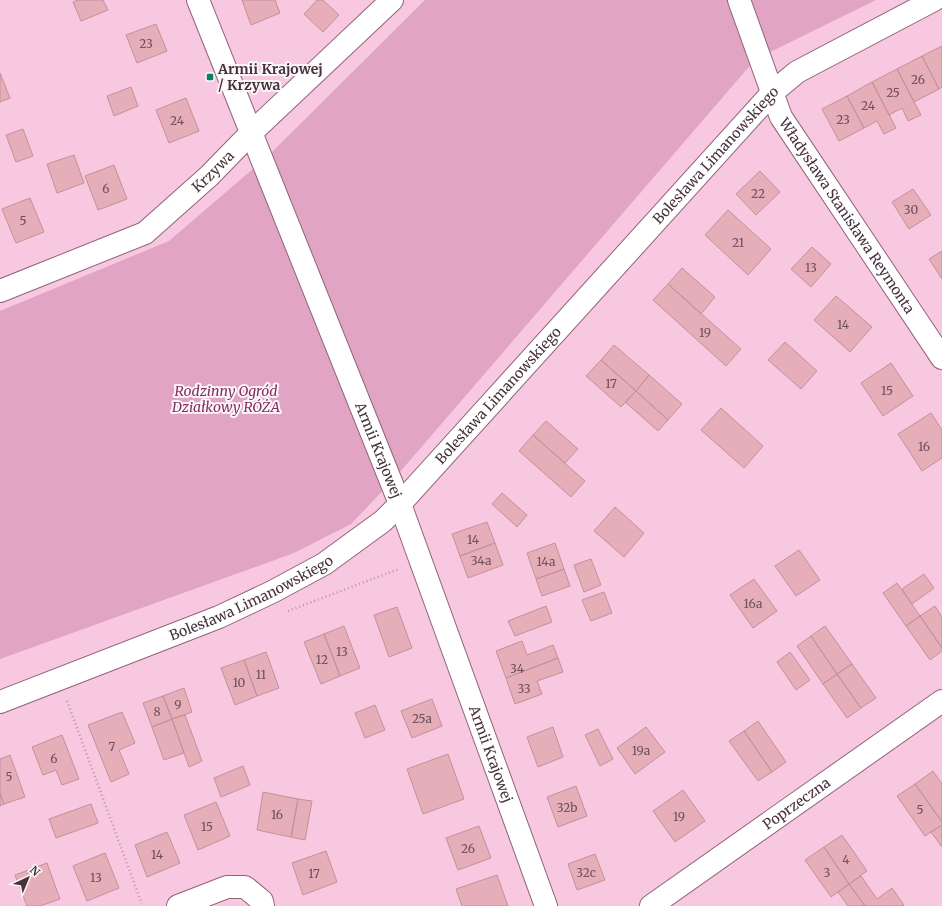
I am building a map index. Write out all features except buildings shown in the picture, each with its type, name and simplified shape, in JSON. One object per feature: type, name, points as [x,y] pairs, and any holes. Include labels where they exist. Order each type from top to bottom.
[{"type":"street","name":"Armii Krajowej","points":[[198,0],[400,504],[546,906]]},
{"type":"street","name":"Krzywa","points":[[0,291],[145,233],[209,176],[251,133],[392,0]]},
{"type":"street","name":"Władysława Stanisława Reymonta","points":[[739,0],[781,117],[942,358]]},
{"type":"street","name":"Bolesława Limanowskiego","points":[[0,702],[219,617],[272,592],[324,564],[383,521],[772,92],[797,72],[934,0]]},
{"type":"street","name":"Poprzeczna","points":[[651,906],[942,701]]},
{"type":"street","points":[[178,906],[227,887],[245,887],[262,901],[264,906]]},
{"type":"path","points":[[285,613],[400,569]]},
{"type":"path","points":[[67,700],[142,904]]},
{"type":"green space","name":"Rodzinny Ogród Działkowy RÓŻA","points":[[425,0],[876,0],[760,57],[747,69],[393,480],[351,524],[294,553],[0,659],[0,311],[169,241],[269,155]]},
{"type":"place","name":"Armii Krajowej / Krzywa","points":[[210,77]]}]
